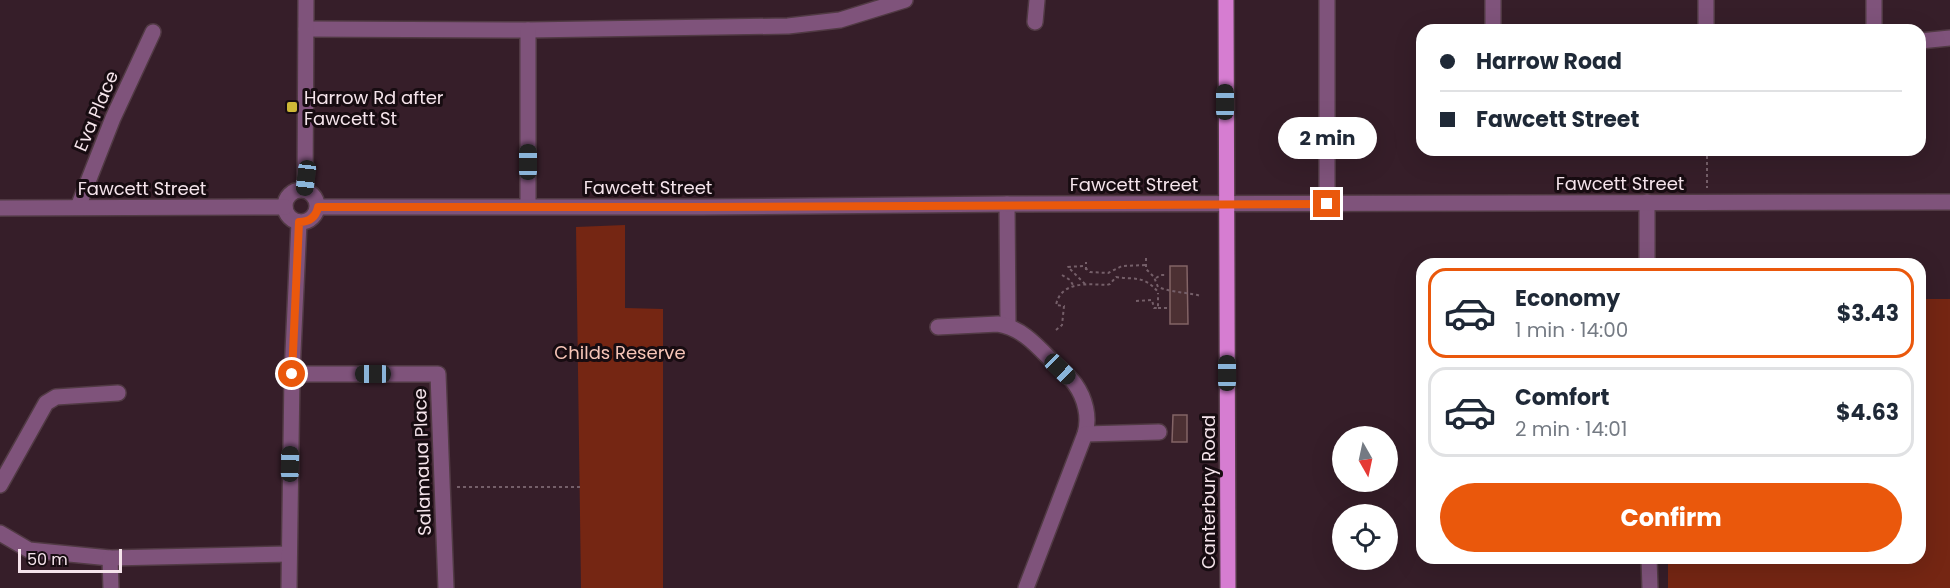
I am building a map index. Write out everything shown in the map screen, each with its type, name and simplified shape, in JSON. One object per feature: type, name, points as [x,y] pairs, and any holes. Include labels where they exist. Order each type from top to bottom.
[{"type":"main road","name":"Canterbury Road","points":[[1226,0],[1228,588]]},
{"type":"street","points":[[305,190],[306,0]]},
{"type":"street","points":[[306,29],[528,30],[788,26],[840,20],[905,0]]},
{"type":"street","points":[[1035,22],[1037,0]]},
{"type":"street","points":[[1327,0],[1327,204]]},
{"type":"street","points":[[1493,0],[1493,24]]},
{"type":"street","points":[[1706,0],[1706,24]]},
{"type":"street","points":[[1874,0],[1874,24]]},
{"type":"street","points":[[528,30],[528,206]]},
{"type":"street","name":"Eva Place","points":[[78,207],[113,118],[153,32]]},
{"type":"street","points":[[1926,40],[1950,38]]},
{"type":"street","points":[[305,190],[316,198],[318,207],[313,217],[299,222],[288,216],[285,207],[286,198],[292,192],[305,190]]},
{"type":"street","points":[[1647,202],[1647,258]]},
{"type":"street","name":"Fawcett Street","points":[[318,207],[1950,202]]},
{"type":"street","points":[[1007,204],[1008,326]]},
{"type":"street","name":"Fawcett Street","points":[[0,208],[285,207]]},
{"type":"street","points":[[289,588],[292,374],[299,222]]},
{"type":"street","points":[[938,327],[985,324],[1008,326],[1030,339],[1075,383],[1086,410],[1085,434],[1026,588]]},
{"type":"street","name":"Salamaua Place","points":[[292,374],[438,374],[446,588]]},
{"type":"street","points":[[0,485],[46,403],[56,397],[118,393]]},
{"type":"street","points":[[1085,434],[1159,432]]},
{"type":"street","points":[[0,533],[29,550],[110,558],[289,554]]},
{"type":"street","points":[[110,558],[111,588]]},
{"type":"street","points":[[1649,564],[1650,588]]},
{"type":"path","points":[[1707,156],[1707,203]]},
{"type":"path","points":[[1146,258],[1148,272],[1155,279],[1158,287],[1158,308]]},
{"type":"path","points":[[1086,262],[1086,270]]},
{"type":"path","points":[[1085,284],[1068,267],[1083,266],[1086,270],[1108,273],[1131,263],[1146,266]]},
{"type":"path","points":[[1117,269],[1117,277]]},
{"type":"path","points":[[1062,275],[1073,285]]},
{"type":"path","points":[[1155,279],[1161,275],[1167,275]]},
{"type":"path","points":[[1056,330],[1062,325],[1064,306],[1056,305],[1057,301],[1066,289],[1073,285],[1107,285],[1117,277],[1136,277],[1151,283],[1158,292]]},
{"type":"path","points":[[1158,287],[1170,292],[1190,292],[1202,296]]},
{"type":"path","points":[[1136,301],[1152,300],[1154,308],[1168,308]]},
{"type":"path","points":[[444,487],[580,487]]},
{"type":"green space","name":"Childs Reserve","points":[[625,225],[625,308],[663,309],[663,588],[581,588],[576,227]]},
{"type":"green space","points":[[1926,299],[1950,299],[1950,588],[1668,588],[1668,564],[1926,564]]},
{"type":"building","points":[[1170,266],[1187,266],[1188,324],[1170,324]]},
{"type":"building","points":[[1173,415],[1187,415],[1187,442],[1172,442]]},
{"type":"place","name":"Harrow Rd after Fawcett St","points":[[292,107]]},
{"type":"route","points":[[292,374],[299,222],[310,220],[318,207],[1327,204]]}]
